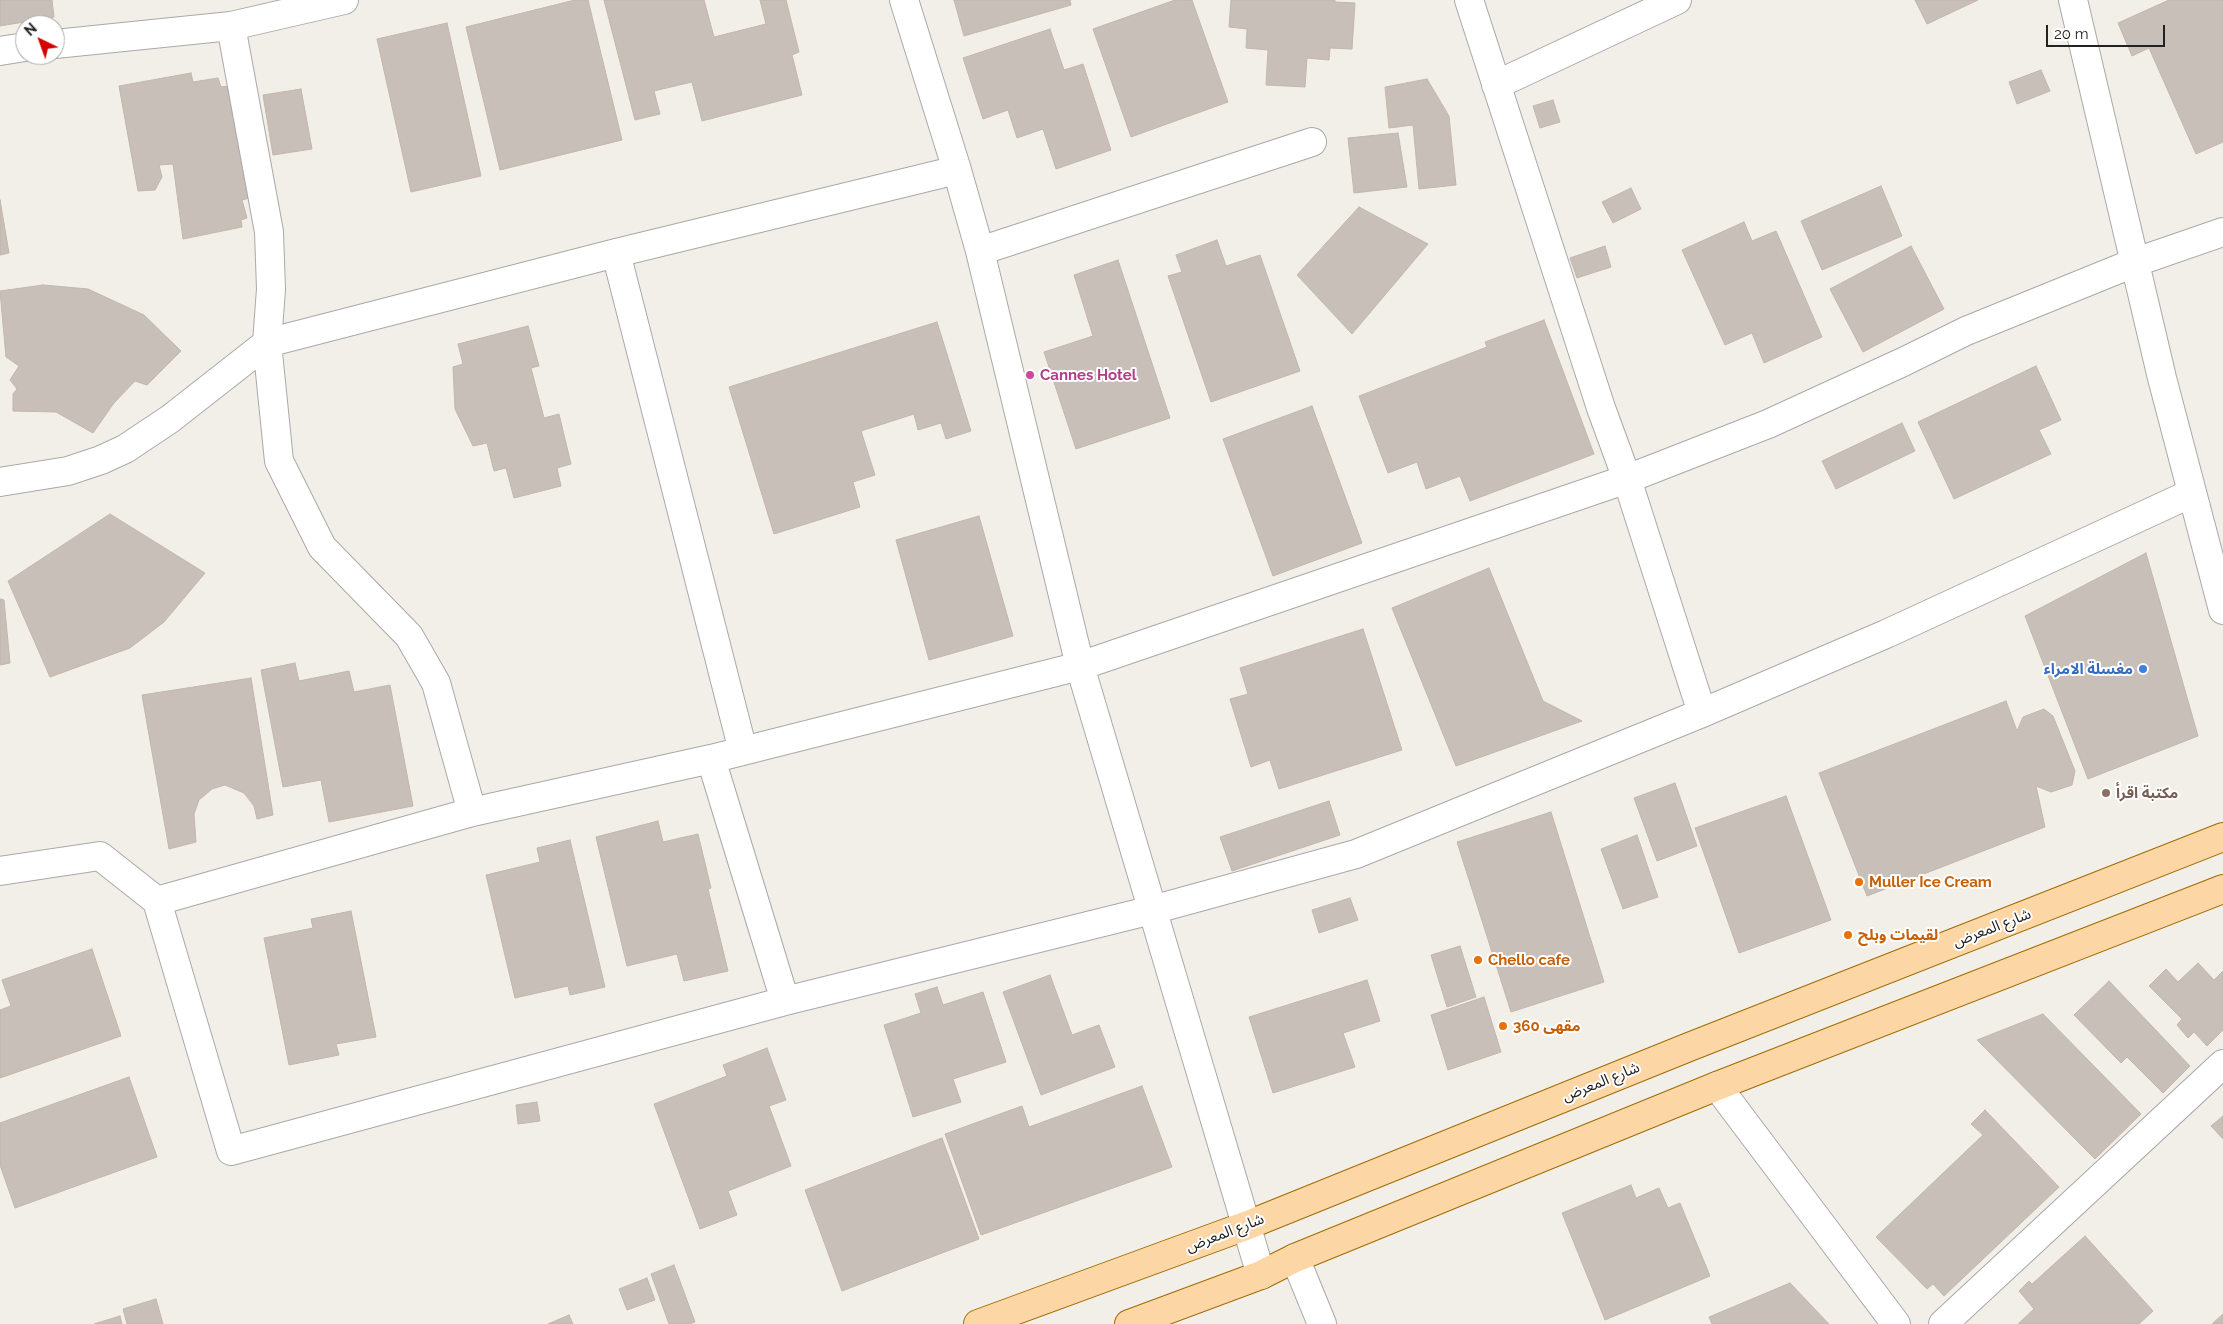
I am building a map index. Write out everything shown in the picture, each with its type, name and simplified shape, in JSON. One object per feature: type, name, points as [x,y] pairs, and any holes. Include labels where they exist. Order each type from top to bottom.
[{"type":"main road","name":"شارع المعرض","points":[[978,1324],[1248,1225],[1688,1047],[2223,836]]},
{"type":"main road","points":[[1129,1324],[1261,1275],[1295,1258],[1717,1086],[2223,889]]},
{"type":"street","points":[[65,43],[231,26],[344,0]]},
{"type":"street","points":[[904,0],[980,251],[1080,666],[1248,1225],[1261,1275]]},
{"type":"street","points":[[1469,0],[1702,713]]},
{"type":"street","points":[[1496,85],[1676,0]]},
{"type":"street","points":[[2073,0],[2162,378],[2223,610]]},
{"type":"street","points":[[231,26],[269,232],[271,289],[267,343],[278,461],[322,547],[409,636],[436,683],[472,812]]},
{"type":"street","points":[[0,51],[15,49]]},
{"type":"street","points":[[980,251],[1312,142]]},
{"type":"street","points":[[0,482],[68,471],[101,460],[125,449],[170,419],[267,343],[616,253],[957,170]]},
{"type":"street","points":[[158,901],[472,812],[711,759],[1080,666],[1627,479],[1768,424],[1904,362],[1966,331],[2136,262],[2223,232]]},
{"type":"street","points":[[616,253],[743,751]]},
{"type":"street","points":[[0,871],[100,856],[158,901],[231,1151],[785,1001],[1152,910],[1356,854],[1702,713],[1894,630],[2192,493]]},
{"type":"street","points":[[711,759],[785,1001]]},
{"type":"street","points":[[1943,1324],[2223,1064]]},
{"type":"street","points":[[1717,1086],[1896,1324]]},
{"type":"street","points":[[1295,1258],[1322,1324]]},
{"type":"building","points":[[0,0],[52,0],[54,15],[15,15],[15,24],[0,26]]},
{"type":"building","points":[[575,0],[588,0],[622,140],[500,170],[466,27]]},
{"type":"building","points":[[604,0],[704,0],[714,37],[766,24],[760,0],[786,0],[799,52],[792,55],[802,95],[702,121],[692,82],[654,91],[660,114],[635,120]]},
{"type":"building","points":[[954,0],[1070,0],[1071,5],[964,36]]},
{"type":"building","points":[[1175,0],[1192,0],[1228,102],[1131,137],[1093,29]]},
{"type":"building","points":[[1231,0],[1335,0],[1335,2],[1355,3],[1352,49],[1330,48],[1329,60],[1307,58],[1305,87],[1266,85],[1268,50],[1246,48],[1247,29],[1229,27]]},
{"type":"building","points":[[1915,0],[1978,0],[1927,24]]},
{"type":"building","points":[[2169,0],[2223,0],[2223,142],[2196,154],[2149,48],[2132,56],[2118,23]]},
{"type":"building","points":[[447,23],[481,176],[411,192],[377,39]]},
{"type":"building","points":[[1050,29],[1064,70],[1083,64],[1111,150],[1056,169],[1043,129],[1017,138],[1008,110],[983,119],[963,58]]},
{"type":"building","points":[[2041,70],[2050,91],[2017,104],[2009,82]]},
{"type":"building","points":[[191,73],[193,82],[218,78],[221,87],[229,86],[249,198],[242,200],[247,218],[241,220],[242,227],[183,239],[173,164],[159,165],[162,177],[155,190],[138,191],[119,86]]},
{"type":"building","points":[[1427,79],[1449,116],[1456,185],[1419,189],[1413,125],[1389,128],[1385,87]]},
{"type":"building","points":[[301,89],[312,149],[273,155],[263,95]]},
{"type":"building","points":[[1553,100],[1560,122],[1540,128],[1533,106]]},
{"type":"building","points":[[1398,133],[1407,187],[1354,193],[1348,138]]},
{"type":"building","points":[[1881,186],[1902,236],[1822,270],[1801,221]]},
{"type":"building","points":[[1631,188],[1641,209],[1613,223],[1602,202]]},
{"type":"building","points":[[0,200],[9,253],[0,255]]},
{"type":"building","points":[[1359,207],[1428,244],[1352,334],[1297,275]]},
{"type":"building","points":[[1744,222],[1752,241],[1776,231],[1822,337],[1764,363],[1752,333],[1725,345],[1682,250]]},
{"type":"building","points":[[1217,240],[1226,266],[1260,255],[1300,371],[1211,402],[1168,276],[1182,272],[1176,255]]},
{"type":"building","points":[[1605,246],[1611,267],[1577,278],[1570,258]]},
{"type":"building","points":[[1911,246],[1944,309],[1863,352],[1830,289]]},
{"type":"building","points":[[1118,260],[1170,418],[1076,449],[1044,352],[1093,336],[1074,275]]},
{"type":"building","points":[[43,285],[88,289],[144,315],[181,351],[147,385],[135,381],[114,403],[93,433],[56,412],[13,411],[13,394],[17,389],[10,380],[19,366],[6,357],[0,291]]},
{"type":"building","points":[[1544,320],[1594,454],[1470,501],[1460,476],[1426,489],[1417,462],[1388,473],[1359,396],[1487,347],[1485,342]]},
{"type":"building","points":[[937,322],[971,431],[946,439],[941,423],[918,430],[914,414],[861,431],[875,475],[853,482],[860,507],[774,534],[729,387]]},
{"type":"building","points":[[528,326],[539,366],[531,368],[544,418],[559,414],[571,464],[557,468],[561,486],[514,498],[506,468],[494,471],[487,443],[473,446],[455,409],[453,367],[463,364],[458,344]]},
{"type":"building","points":[[2036,366],[2061,420],[2039,430],[2051,454],[1954,499],[1918,422]]},
{"type":"building","points":[[1312,406],[1362,543],[1273,576],[1223,439]]},
{"type":"building","points":[[1902,423],[1915,451],[1836,489],[1822,461]]},
{"type":"building","points":[[110,514],[205,573],[164,622],[130,648],[50,677],[8,581]]},
{"type":"building","points":[[979,516],[1013,636],[929,660],[896,540]]},
{"type":"building","points":[[2146,553],[2198,736],[2088,779],[2025,616]]},
{"type":"building","points":[[1489,568],[1543,701],[1582,721],[1456,766],[1392,608]]},
{"type":"building","points":[[0,599],[4,600],[10,663],[0,665]]},
{"type":"building","points":[[1363,629],[1402,750],[1279,789],[1270,760],[1251,767],[1230,699],[1248,694],[1240,668]]},
{"type":"building","points":[[295,663],[299,681],[349,671],[354,692],[390,685],[413,806],[329,822],[321,780],[283,787],[261,670]]},
{"type":"building","points":[[251,678],[273,815],[257,819],[254,806],[244,793],[225,785],[212,789],[199,800],[194,814],[196,842],[169,849],[142,695]]},
{"type":"building","points":[[2006,701],[2017,731],[2023,717],[2044,709],[2053,716],[2075,771],[2072,785],[2051,792],[2036,786],[2045,827],[1867,896],[1819,773]]},
{"type":"building","points":[[1675,783],[1697,846],[1657,861],[1634,798]]},
{"type":"building","points":[[1786,796],[1831,920],[1739,953],[1695,828]]},
{"type":"building","points":[[1329,801],[1340,835],[1232,871],[1220,837]]},
{"type":"building","points":[[1551,812],[1604,982],[1511,1012],[1457,842]]},
{"type":"building","points":[[658,821],[663,842],[698,834],[711,888],[708,889],[728,971],[684,981],[677,954],[627,966],[596,837]]},
{"type":"building","points":[[1637,835],[1658,897],[1623,909],[1601,849]]},
{"type":"building","points":[[570,840],[605,987],[570,995],[568,986],[515,998],[486,875],[540,862],[537,848]]},
{"type":"building","points":[[1350,898],[1358,920],[1319,933],[1312,910]]},
{"type":"building","points":[[351,911],[376,1037],[336,1044],[339,1055],[289,1065],[264,938],[313,928],[311,919]]},
{"type":"building","points":[[1460,946],[1476,997],[1447,1007],[1431,955]]},
{"type":"building","points":[[92,949],[121,1036],[0,1078],[0,1010],[11,1006],[2,980]]},
{"type":"building","points":[[2198,963],[2214,980],[2223,971],[2223,1030],[2207,1046],[2194,1032],[2188,1038],[2177,1025],[2182,1019],[2149,986],[2166,969],[2178,982]]},
{"type":"building","points":[[1050,975],[1072,1035],[1099,1025],[1115,1067],[1041,1095],[1003,992]]},
{"type":"building","points":[[1367,980],[1380,1021],[1343,1033],[1355,1067],[1273,1093],[1249,1017]]},
{"type":"building","points":[[2109,981],[2190,1066],[2163,1093],[2127,1057],[2121,1063],[2074,1015]]},
{"type":"building","points":[[937,987],[943,1005],[983,992],[1006,1062],[953,1079],[961,1102],[913,1117],[884,1025],[921,1013],[915,994]]},
{"type":"building","points":[[1484,997],[1501,1052],[1448,1070],[1431,1015]]},
{"type":"building","points":[[2043,1014],[2141,1114],[2095,1159],[1977,1040]]},
{"type":"building","points":[[767,1048],[786,1100],[769,1106],[791,1166],[728,1191],[737,1215],[700,1229],[654,1104],[727,1076],[723,1065]]},
{"type":"building","points":[[129,1077],[157,1157],[15,1208],[0,1165],[0,1123]]},
{"type":"building","points":[[1142,1086],[1172,1167],[981,1235],[945,1134],[1022,1106],[1029,1127]]},
{"type":"building","points":[[537,1102],[540,1121],[518,1124],[516,1105]]},
{"type":"building","points":[[1985,1110],[2059,1187],[1944,1296],[1933,1284],[1927,1289],[1876,1237],[1983,1135],[1971,1124]]},
{"type":"building","points":[[2223,1116],[2223,1139],[2211,1126]]},
{"type":"building","points":[[942,1138],[979,1239],[842,1291],[805,1190]]},
{"type":"building","points":[[1631,1185],[1636,1198],[1659,1188],[1668,1208],[1680,1203],[1710,1276],[1605,1320],[1562,1213]]},
{"type":"building","points":[[2085,1236],[2153,1311],[2139,1324],[2018,1324],[2034,1309],[2019,1291],[2029,1281],[2032,1284]]},
{"type":"building","points":[[674,1265],[695,1322],[689,1324],[669,1324],[651,1274]]},
{"type":"building","points":[[647,1278],[655,1300],[627,1310],[619,1289]]},
{"type":"building","points":[[1790,1283],[1829,1324],[1712,1324],[1709,1317]]},
{"type":"building","points":[[156,1299],[163,1324],[127,1324],[123,1309]]},
{"type":"building","points":[[2223,1314],[2223,1324],[2212,1324]]},
{"type":"building","points":[[569,1315],[573,1324],[548,1324]]},
{"type":"building","points":[[120,1316],[122,1324],[94,1324]]},
{"type":"place","name":"Cannes Hotel","points":[[1030,375]]},
{"type":"place","name":"مغسلة الامراء","points":[[2143,669]]},
{"type":"place","name":"مكتبة اقرأ","points":[[2106,793]]},
{"type":"place","name":"Muller Ice Cream","points":[[1859,882]]},
{"type":"place","name":"لقيمات وبلح","points":[[1848,935]]},
{"type":"place","name":"Chello cafe","points":[[1478,960]]},
{"type":"place","name":"مقهى 360","points":[[1503,1026]]}]
